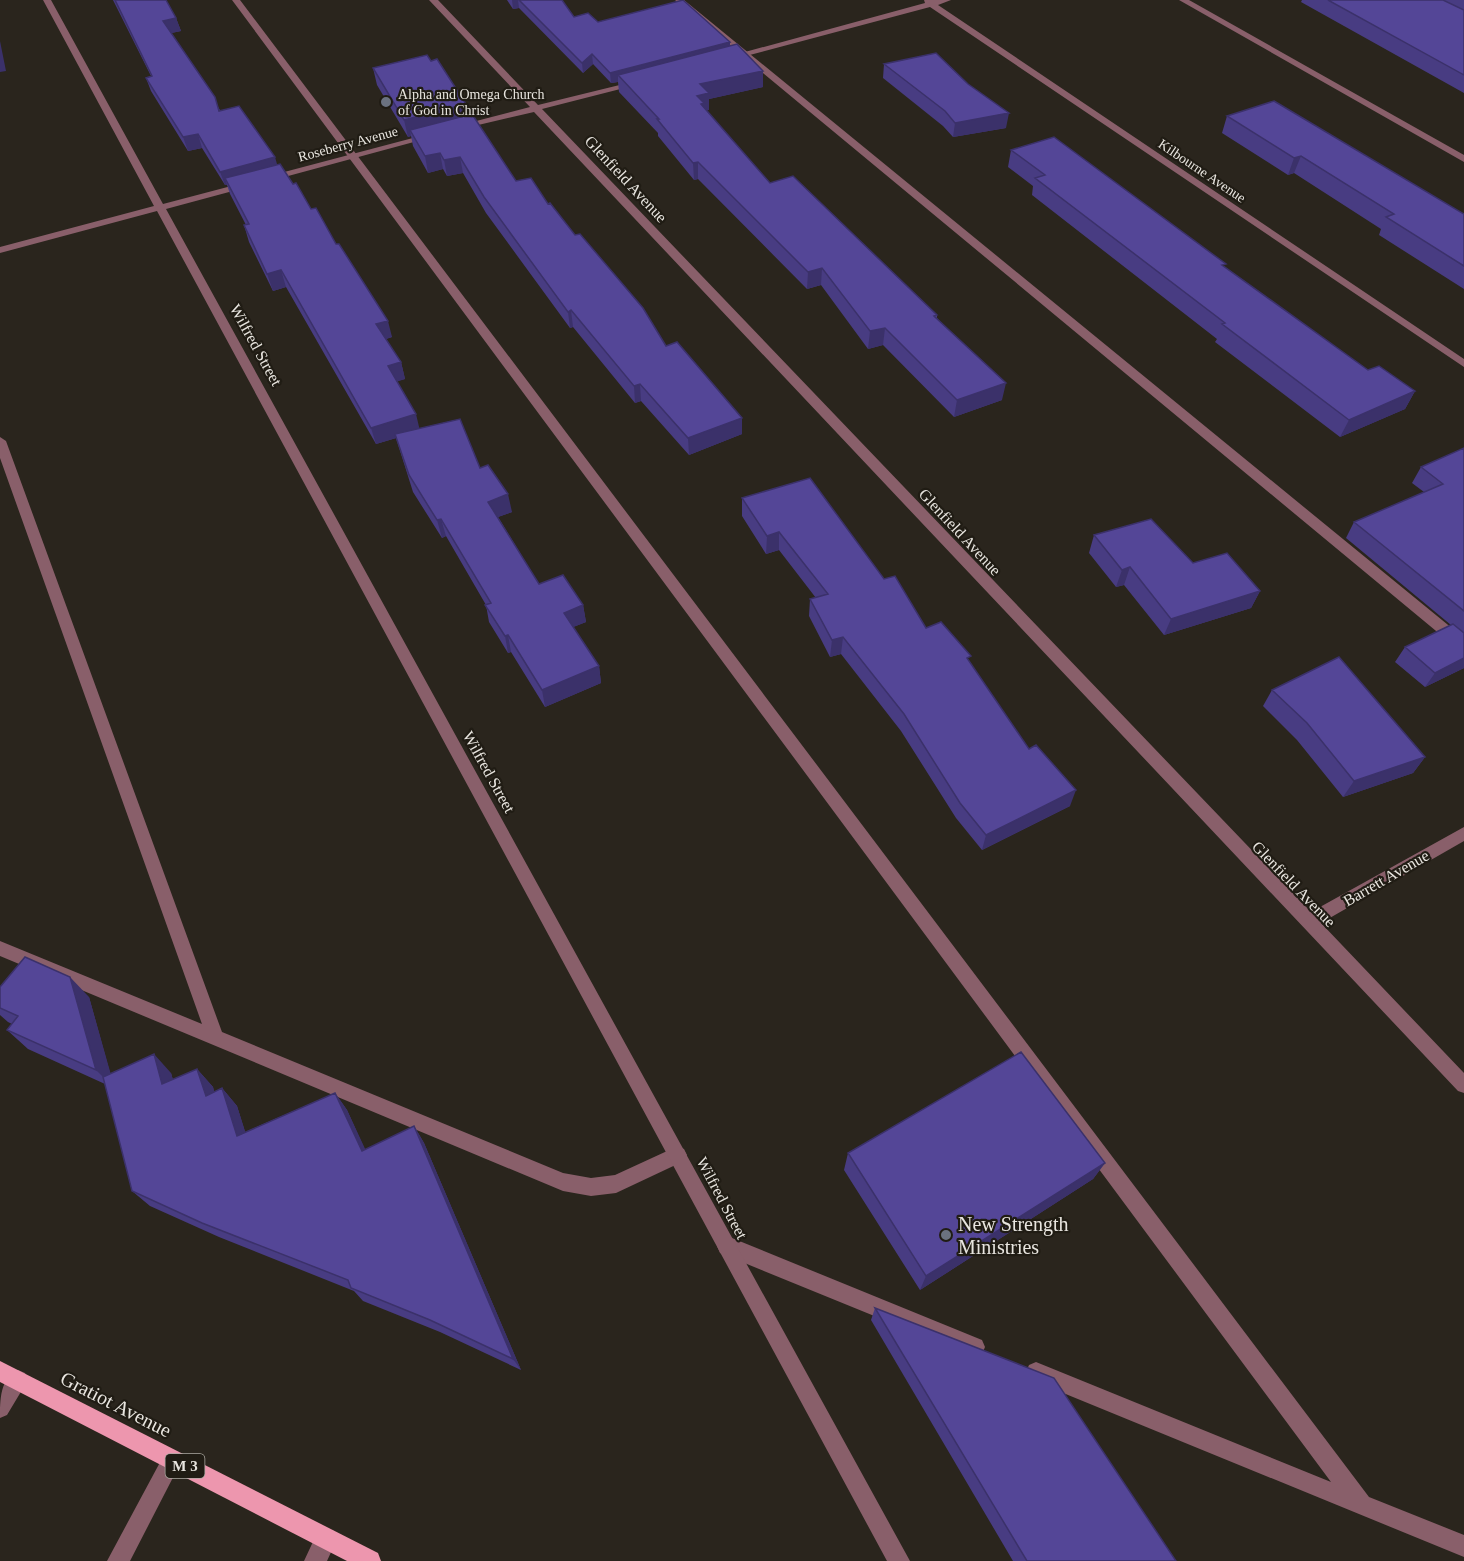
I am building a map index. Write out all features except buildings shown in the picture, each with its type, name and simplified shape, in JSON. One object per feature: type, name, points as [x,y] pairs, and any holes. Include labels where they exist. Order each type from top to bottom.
[{"type":"main road","name":"Gratiot Avenue","points":[[9,1376],[370,1561]]},
{"type":"street","name":"Wilfred Street","points":[[47,0],[899,1561]]},
{"type":"street","points":[[236,0],[1362,1505]]},
{"type":"street","name":"Glenfield Avenue","points":[[433,0],[1464,1085]]},
{"type":"street","points":[[679,0],[1464,646]]},
{"type":"street","points":[[721,60],[929,2],[947,0]]},
{"type":"street","points":[[1183,0],[1464,159]]},
{"type":"street","name":"Kilbourne Avenue","points":[[929,2],[1464,364]]},
{"type":"street","name":"Roseberry Avenue","points":[[0,250],[652,78]]},
{"type":"street","points":[[0,441],[215,1037]]},
{"type":"street","name":"Barrett Avenue","points":[[1308,922],[1464,833]]},
{"type":"street","points":[[0,948],[563,1182],[591,1187],[616,1184],[678,1155]]},
{"type":"street","points":[[728,1246],[990,1353]]},
{"type":"street","points":[[1023,1366],[1464,1546]]},
{"type":"street","points":[[0,1408],[9,1376]]},
{"type":"street","points":[[118,1561],[172,1460]]},
{"type":"street","points":[[315,1561],[326,1539]]},
{"type":"place","name":"Alpha and Omega Church of God in Christ","points":[[386,102]]},
{"type":"place","name":"New Strength Ministries","points":[[946,1235]]}]
